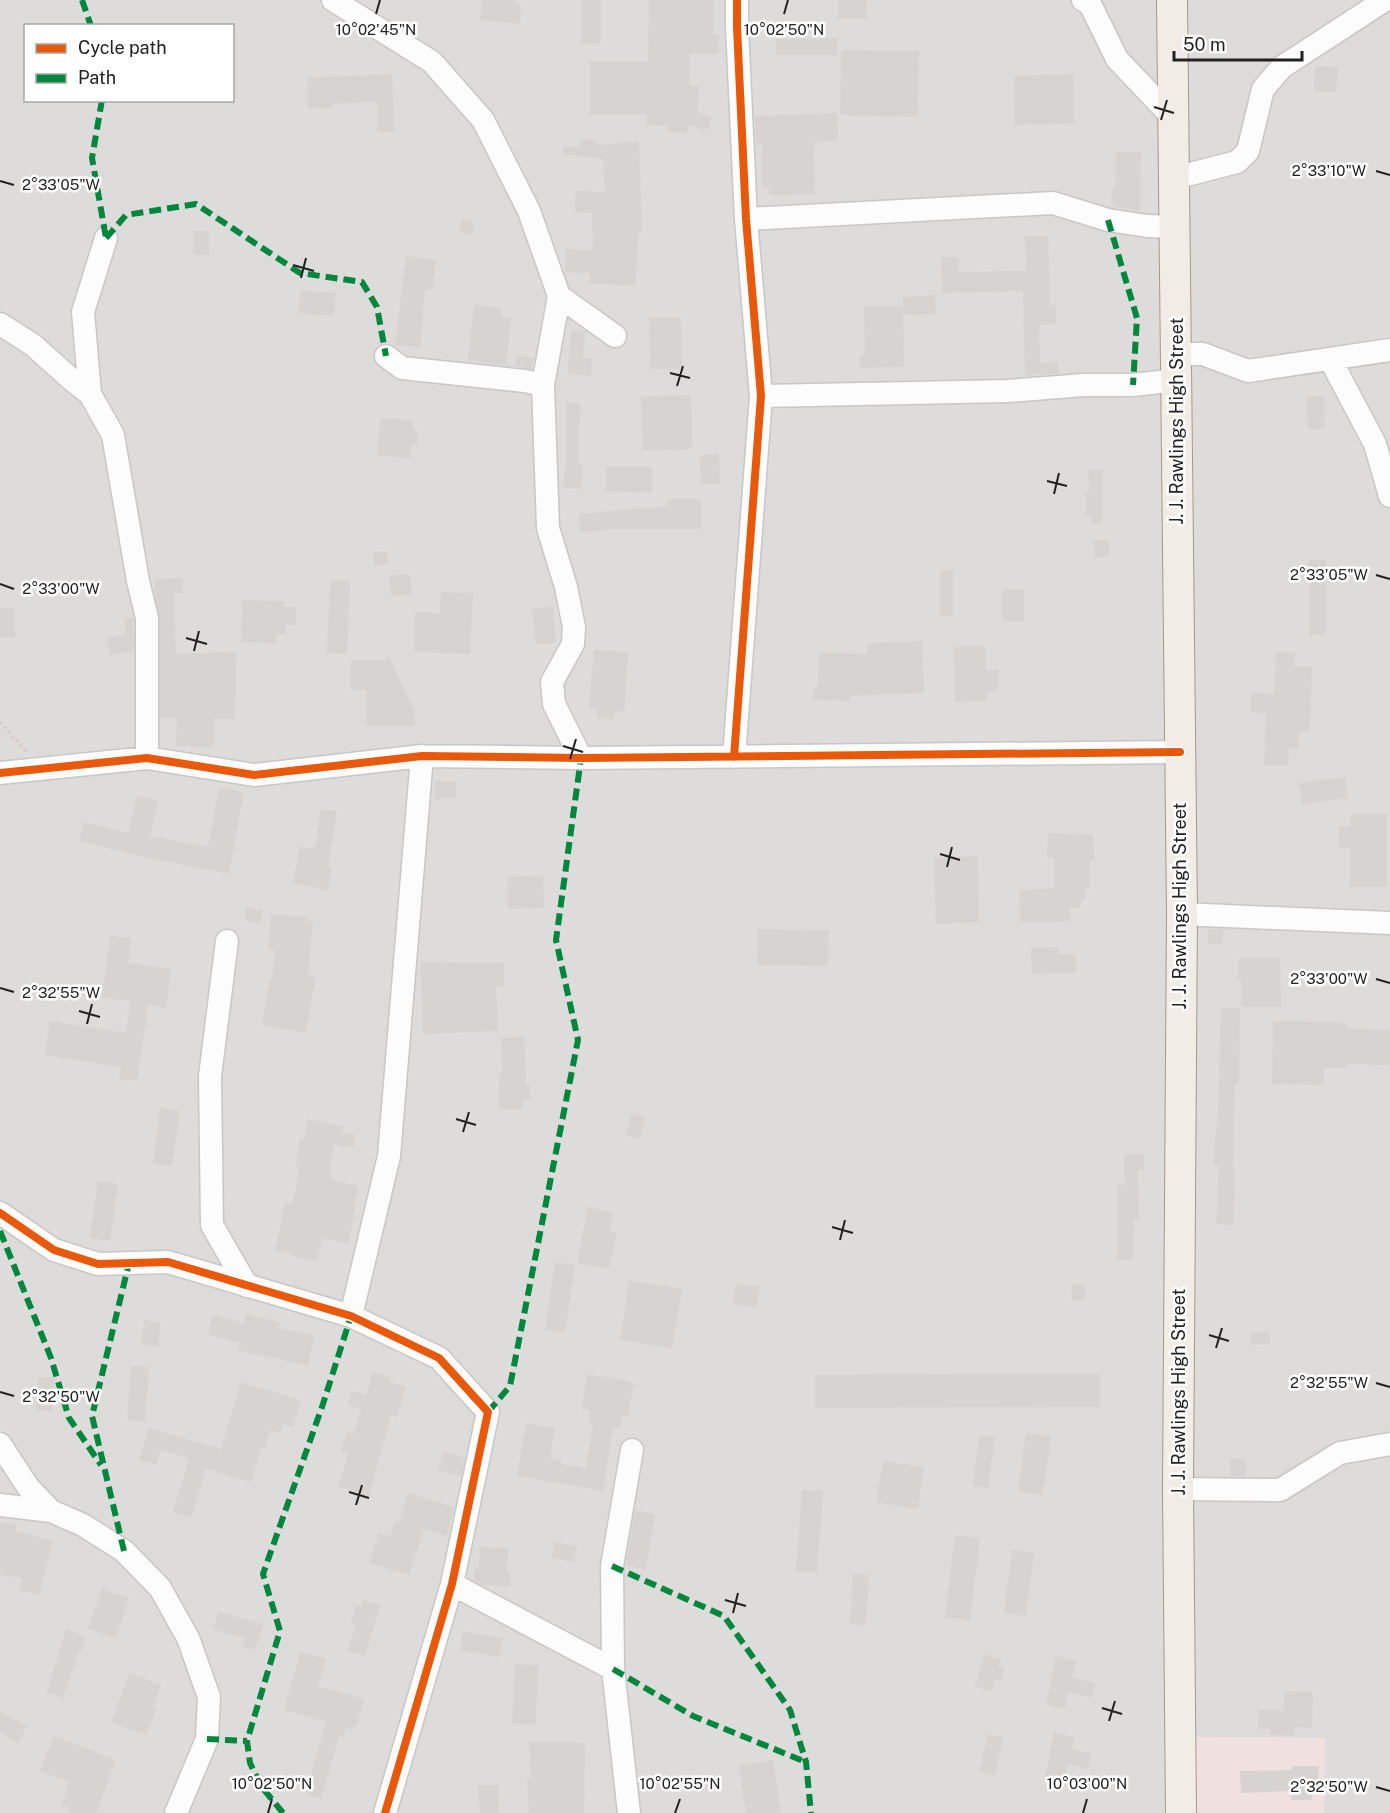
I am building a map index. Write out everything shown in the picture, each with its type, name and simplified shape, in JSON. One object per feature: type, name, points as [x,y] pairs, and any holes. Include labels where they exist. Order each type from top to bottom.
[{"type":"main road","name":"J. J. Rawlings High Street","points":[[1172,0],[1182,914],[1178,1489],[1181,1813]]},
{"type":"street","points":[[333,0],[432,62],[483,120],[528,211],[559,296],[543,385],[548,528],[566,587],[574,627],[573,644],[552,682],[554,704],[581,758]]},
{"type":"street","points":[[734,757],[761,396],[746,219],[737,0]]},
{"type":"street","points":[[1083,0],[1090,4],[1117,58],[1174,119]]},
{"type":"street","points":[[1175,177],[1237,162],[1248,150],[1263,89],[1282,68],[1385,0]]},
{"type":"street","points":[[746,219],[1053,203],[1108,220],[1147,226],[1175,227]]},
{"type":"street","points":[[106,238],[82,312],[90,394],[112,435],[138,581],[147,618],[147,758]]},
{"type":"street","points":[[559,296],[615,336]]},
{"type":"street","points":[[0,324],[33,345],[72,381],[90,394]]},
{"type":"street","points":[[761,396],[1008,392],[1084,385],[1133,385],[1203,354],[1248,371],[1390,350]]},
{"type":"street","points":[[386,356],[402,368],[525,381],[543,385]]},
{"type":"street","points":[[1330,359],[1375,444],[1390,496]]},
{"type":"street","points":[[0,773],[147,758],[254,775],[423,756],[581,758],[1180,752]]},
{"type":"street","points":[[351,1316],[389,1156],[423,756]]},
{"type":"street","points":[[1182,914],[1390,923]]},
{"type":"street","points":[[227,941],[210,1076],[212,1225],[248,1286]]},
{"type":"street","points":[[0,1213],[54,1250],[98,1264],[168,1262],[351,1316],[439,1358],[488,1412],[452,1584],[385,1813]]},
{"type":"street","points":[[0,1444],[28,1488],[51,1511]]},
{"type":"street","points":[[1178,1489],[1280,1490],[1340,1453],[1390,1444]]},
{"type":"street","points":[[629,1813],[613,1669],[612,1566],[632,1450]]},
{"type":"street","points":[[0,1505],[51,1511],[83,1525],[124,1551],[160,1587],[188,1638],[209,1696],[207,1739],[176,1813]]},
{"type":"street","points":[[452,1584],[613,1669]]},
{"type":"path","points":[[0,722],[35,760],[46,768]]},
{"type":"shaded area","points":[[0,0],[1390,0],[1390,1813],[0,1813]]},
{"type":"shaded area","points":[[1193,1737],[1325,1738],[1324,1813],[1193,1813]]},
{"type":"building","points":[[482,0],[515,0],[514,3],[521,4],[520,24],[480,20]]},
{"type":"building","points":[[581,0],[601,0],[601,43],[581,44]]},
{"type":"building","points":[[649,0],[714,0],[713,34],[719,34],[719,54],[690,54],[689,85],[699,86],[698,112],[711,118],[707,129],[687,125],[687,133],[667,132],[668,126],[646,125],[647,115],[590,115],[590,61],[648,61]]},
{"type":"building","points":[[838,0],[867,0],[866,19],[838,19]]},
{"type":"building","points":[[837,38],[837,55],[776,55],[776,39]]},
{"type":"building","points":[[841,50],[919,51],[918,117],[840,115]]},
{"type":"building","points":[[1315,66],[1338,67],[1336,92],[1314,91]]},
{"type":"building","points":[[392,74],[394,132],[377,132],[377,102],[332,104],[332,108],[308,109],[307,78]]},
{"type":"building","points":[[1073,74],[1074,123],[1015,125],[1014,76]]},
{"type":"building","points":[[837,113],[838,141],[814,142],[815,194],[769,195],[769,188],[762,188],[762,145],[756,145],[755,116]]},
{"type":"building","points":[[581,139],[597,141],[597,145],[639,142],[642,233],[639,233],[635,286],[590,283],[590,273],[565,272],[566,249],[593,250],[592,213],[575,212],[576,191],[605,192],[603,159],[563,154],[563,147],[580,146]]},
{"type":"building","points":[[1116,152],[1141,152],[1140,211],[1113,207],[1111,189],[1115,189]]},
{"type":"building","points":[[464,220],[470,220],[474,227],[470,234],[464,234],[460,230],[460,224]]},
{"type":"building","points":[[193,231],[209,231],[209,255],[193,255]]},
{"type":"building","points":[[1025,236],[1048,236],[1050,305],[1056,305],[1056,324],[1039,325],[1040,363],[1058,362],[1059,373],[1025,376],[1023,291],[942,293],[941,257],[959,257],[959,272],[1026,271]]},
{"type":"building","points":[[406,256],[436,260],[432,290],[425,289],[420,347],[395,345]]},
{"type":"building","points":[[300,290],[336,293],[334,316],[298,313]]},
{"type":"building","points":[[935,295],[936,314],[904,315],[903,297]]},
{"type":"building","points":[[474,305],[502,308],[501,317],[511,318],[506,365],[468,361]]},
{"type":"building","points":[[864,306],[903,306],[904,367],[860,368],[860,355],[865,355]]},
{"type":"building","points":[[649,317],[681,317],[682,369],[650,369]]},
{"type":"building","points":[[571,330],[585,331],[583,358],[592,359],[591,376],[567,374]]},
{"type":"building","points":[[517,356],[534,358],[532,369],[516,366]]},
{"type":"building","points":[[691,395],[692,449],[643,450],[641,397]]},
{"type":"building","points":[[1306,396],[1324,396],[1325,429],[1308,429]]},
{"type":"building","points":[[566,402],[581,403],[579,464],[583,465],[581,489],[563,488],[566,463]]},
{"type":"building","points":[[380,418],[413,420],[413,429],[418,430],[417,445],[411,445],[411,458],[377,455]]},
{"type":"building","points":[[719,454],[720,484],[701,484],[700,455]]},
{"type":"building","points":[[606,467],[652,467],[652,493],[606,491]]},
{"type":"building","points":[[1102,470],[1102,524],[1092,524],[1091,515],[1086,515],[1086,493],[1089,493],[1088,471]]},
{"type":"building","points":[[667,499],[701,499],[701,529],[612,529],[580,532],[579,514],[667,506]]},
{"type":"building","points":[[1109,540],[1109,557],[1095,557],[1094,541]]},
{"type":"building","points":[[387,551],[388,564],[374,566],[373,552]]},
{"type":"building","points":[[1309,560],[1326,560],[1326,635],[1309,635]]},
{"type":"building","points":[[940,570],[953,570],[953,616],[940,616]]},
{"type":"building","points":[[410,574],[412,594],[391,596],[389,576]]},
{"type":"building","points":[[183,578],[183,593],[174,593],[176,654],[236,652],[235,719],[214,719],[214,747],[176,746],[177,718],[160,718],[160,618],[155,596],[155,579]]},
{"type":"building","points":[[330,580],[350,581],[347,654],[327,653]]},
{"type":"building","points":[[1002,589],[1024,589],[1024,621],[1002,621]]},
{"type":"building","points":[[441,592],[473,593],[470,654],[414,652],[415,612],[440,613]]},
{"type":"building","points":[[242,600],[284,601],[284,607],[296,607],[296,625],[286,625],[285,634],[277,634],[276,643],[241,642]]},
{"type":"building","points":[[553,607],[556,643],[536,644],[532,609]]},
{"type":"building","points":[[0,608],[15,608],[15,637],[0,637]]},
{"type":"building","points":[[133,617],[134,651],[109,655],[107,638],[126,635],[124,618]]},
{"type":"building","points":[[922,641],[924,693],[850,696],[850,701],[813,700],[814,686],[818,686],[819,653],[867,654],[867,643]]},
{"type":"building","points":[[986,646],[986,670],[998,670],[998,691],[987,692],[987,701],[955,702],[954,647]]},
{"type":"building","points":[[594,650],[628,652],[624,712],[614,711],[614,719],[597,718],[598,709],[589,708]]},
{"type":"building","points":[[1276,652],[1295,653],[1294,667],[1312,667],[1310,732],[1299,732],[1299,749],[1289,748],[1288,765],[1264,765],[1266,713],[1251,712],[1251,693],[1274,694]]},
{"type":"building","points":[[389,657],[414,710],[415,726],[367,726],[366,690],[350,690],[351,660],[384,660]]},
{"type":"building","points":[[1345,777],[1348,798],[1302,804],[1299,783]]},
{"type":"building","points":[[435,781],[456,781],[456,798],[435,799]]},
{"type":"building","points":[[219,787],[244,792],[229,874],[79,841],[84,822],[128,833],[137,796],[158,801],[150,836],[208,847]]},
{"type":"building","points":[[321,809],[337,811],[328,867],[332,867],[328,890],[293,883],[300,846],[315,849]]},
{"type":"building","points":[[1350,814],[1387,814],[1387,887],[1350,887],[1350,848],[1339,847],[1339,826],[1350,826]]},
{"type":"building","points":[[1048,833],[1093,834],[1094,861],[1089,861],[1090,889],[1085,889],[1085,900],[1081,900],[1081,908],[1070,908],[1070,921],[1020,922],[1019,890],[1054,888],[1054,858],[1047,858]]},
{"type":"building","points":[[978,856],[979,922],[936,924],[934,858]]},
{"type":"building","points":[[543,876],[544,908],[508,909],[507,877]]},
{"type":"building","points":[[246,908],[263,910],[261,923],[245,921]]},
{"type":"building","points":[[271,914],[307,917],[306,921],[313,922],[308,975],[316,976],[306,1033],[262,1025],[270,979],[272,979],[275,950],[268,950]]},
{"type":"building","points":[[758,929],[829,930],[828,966],[757,965]]},
{"type":"building","points":[[1208,929],[1223,929],[1223,944],[1208,944]]},
{"type":"building","points":[[110,936],[131,938],[128,963],[171,969],[166,1008],[148,1005],[137,1081],[119,1079],[121,1067],[45,1055],[50,1021],[126,1033],[130,1001],[102,998]]},
{"type":"building","points":[[1059,947],[1059,954],[1076,954],[1076,973],[1032,974],[1031,948]]},
{"type":"building","points":[[1238,958],[1280,958],[1281,1007],[1241,1007]]},
{"type":"building","points":[[420,962],[504,963],[504,987],[496,986],[498,1031],[423,1034]]},
{"type":"building","points":[[1221,1008],[1240,1008],[1239,1084],[1235,1084],[1233,1225],[1216,1224],[1219,1166],[1213,1165],[1218,1121]]},
{"type":"building","points":[[1273,1021],[1325,1022],[1347,1024],[1347,1029],[1390,1030],[1390,1065],[1346,1064],[1346,1068],[1324,1068],[1323,1085],[1272,1084]]},
{"type":"building","points":[[524,1037],[526,1084],[530,1084],[530,1099],[523,1099],[523,1109],[498,1109],[500,1072],[502,1072],[501,1038]]},
{"type":"building","points":[[160,1108],[180,1111],[172,1166],[153,1164]]},
{"type":"building","points":[[631,1114],[645,1117],[640,1139],[626,1136]]},
{"type":"building","points":[[307,1119],[343,1126],[342,1132],[356,1135],[353,1148],[334,1144],[329,1174],[333,1174],[332,1180],[358,1186],[349,1244],[322,1238],[317,1261],[290,1256],[291,1253],[275,1250],[285,1202],[293,1203],[299,1167],[295,1166],[300,1138],[304,1139]]},
{"type":"building","points":[[1124,1154],[1144,1154],[1144,1170],[1138,1170],[1139,1220],[1134,1220],[1133,1260],[1117,1260],[1117,1185],[1125,1185]]},
{"type":"building","points":[[98,1181],[118,1184],[110,1241],[90,1238]]},
{"type":"building","points":[[588,1207],[613,1213],[610,1231],[617,1232],[609,1269],[577,1263]]},
{"type":"building","points":[[555,1262],[575,1265],[565,1333],[545,1330]]},
{"type":"building","points":[[629,1280],[682,1289],[672,1348],[620,1340]]},
{"type":"building","points":[[736,1284],[760,1287],[757,1307],[733,1304]]},
{"type":"building","points":[[1072,1284],[1086,1285],[1084,1301],[1071,1300]]},
{"type":"building","points":[[246,1314],[280,1322],[279,1328],[314,1336],[308,1366],[238,1350],[240,1343],[208,1335],[213,1315],[244,1323]]},
{"type":"building","points":[[144,1320],[161,1323],[158,1346],[141,1344]]},
{"type":"building","points":[[1269,1331],[1270,1344],[1251,1345],[1250,1332]]},
{"type":"building","points":[[131,1366],[149,1367],[145,1422],[127,1420]]},
{"type":"building","points":[[372,1372],[391,1378],[389,1382],[406,1387],[397,1417],[391,1415],[369,1496],[338,1486],[348,1454],[341,1452],[347,1432],[354,1434],[361,1409],[348,1405],[352,1391],[366,1395]]},
{"type":"building","points":[[587,1374],[634,1382],[628,1416],[622,1415],[620,1428],[613,1427],[603,1491],[517,1476],[526,1423],[555,1428],[550,1458],[561,1460],[560,1464],[586,1468],[593,1423],[588,1422],[590,1410],[582,1409]]},
{"type":"building","points":[[1100,1374],[1100,1407],[815,1408],[815,1375]]},
{"type":"building","points":[[39,1377],[55,1378],[52,1412],[36,1410]]},
{"type":"building","points":[[241,1382],[301,1400],[293,1427],[283,1424],[280,1433],[270,1430],[265,1448],[261,1447],[251,1482],[206,1469],[191,1518],[173,1512],[189,1458],[160,1450],[156,1465],[139,1460],[149,1428],[221,1449]]},
{"type":"building","points":[[1026,1433],[1051,1436],[1043,1495],[1018,1492]]},
{"type":"building","points":[[979,1435],[995,1437],[988,1488],[973,1486]]},
{"type":"building","points":[[443,1452],[465,1458],[461,1476],[438,1470]]},
{"type":"building","points":[[1230,1459],[1246,1459],[1246,1476],[1230,1476]]},
{"type":"building","points":[[883,1461],[924,1467],[918,1509],[876,1502]]},
{"type":"building","points":[[802,1490],[823,1491],[817,1573],[796,1571]]},
{"type":"building","points":[[408,1493],[454,1507],[447,1536],[424,1529],[409,1575],[369,1563],[379,1533],[391,1536],[395,1522],[399,1523]]},
{"type":"building","points":[[635,1510],[655,1514],[646,1569],[626,1566]]},
{"type":"building","points":[[0,1522],[16,1524],[15,1531],[53,1541],[39,1595],[19,1590],[22,1578],[0,1575]]},
{"type":"building","points":[[955,1535],[980,1538],[970,1620],[945,1617]]},
{"type":"building","points":[[554,1542],[577,1546],[574,1562],[552,1558]]},
{"type":"building","points":[[480,1547],[508,1548],[507,1571],[510,1571],[510,1586],[483,1585],[474,1580],[474,1569],[479,1570]]},
{"type":"building","points":[[1012,1550],[1034,1553],[1026,1616],[1004,1613]]},
{"type":"building","points":[[853,1574],[869,1575],[866,1625],[850,1624]]},
{"type":"building","points":[[102,1589],[129,1598],[116,1638],[88,1629]]},
{"type":"building","points":[[363,1600],[380,1605],[365,1656],[348,1651],[356,1624],[351,1623],[356,1605],[361,1607]]},
{"type":"building","points":[[218,1612],[264,1624],[255,1650],[242,1646],[245,1638],[213,1629]]},
{"type":"building","points":[[66,1629],[86,1637],[63,1698],[47,1692]]},
{"type":"building","points":[[463,1631],[503,1638],[499,1657],[460,1650]]},
{"type":"building","points":[[300,1652],[326,1659],[318,1686],[364,1699],[356,1727],[346,1728],[343,1738],[339,1736],[321,1799],[305,1794],[326,1722],[284,1710]]},
{"type":"building","points":[[985,1654],[1001,1659],[999,1666],[1004,1668],[1001,1681],[995,1679],[991,1692],[975,1686]]},
{"type":"building","points":[[1056,1656],[1076,1661],[1072,1678],[1095,1683],[1091,1698],[1068,1693],[1065,1709],[1046,1705]]},
{"type":"building","points":[[515,1664],[539,1665],[535,1725],[512,1723]]},
{"type":"building","points":[[129,1673],[161,1685],[153,1707],[157,1708],[146,1735],[111,1722]]},
{"type":"building","points":[[1285,1691],[1313,1692],[1312,1728],[1294,1727],[1294,1736],[1270,1735],[1270,1729],[1258,1729],[1259,1710],[1284,1711]]},
{"type":"building","points":[[0,1711],[27,1726],[18,1743],[0,1732]]},
{"type":"building","points":[[1054,1733],[1074,1737],[1072,1749],[1091,1753],[1088,1769],[1068,1765],[1065,1781],[1045,1776]]},
{"type":"building","points":[[988,1734],[1003,1737],[995,1775],[979,1772]]},
{"type":"building","points":[[54,1736],[116,1760],[96,1813],[67,1813],[69,1807],[62,1805],[69,1782],[40,1771]]},
{"type":"building","points":[[529,1742],[585,1743],[584,1813],[529,1813],[527,1778],[531,1778]]},
{"type":"building","points":[[773,1760],[781,1813],[746,1813],[739,1766]]},
{"type":"building","points":[[1292,1766],[1319,1766],[1318,1790],[1313,1790],[1312,1800],[1291,1800],[1292,1791],[1241,1793],[1240,1771],[1292,1770]]},
{"type":"building","points":[[478,1785],[498,1785],[499,1813],[480,1813]]},
{"type":"marked path","points":[[82,0],[90,24]]},
{"type":"marked path","points":[[102,102],[92,158],[106,238]]},
{"type":"marked path","points":[[106,238],[126,215],[196,204],[300,273],[362,282],[377,307],[386,356]]},
{"type":"marked path","points":[[1108,220],[1137,318],[1133,385]]},
{"type":"marked path","points":[[488,1412],[510,1386],[578,1040],[556,940],[581,758]]},
{"type":"marked path","points":[[0,1231],[51,1358],[69,1418],[101,1465]]},
{"type":"marked path","points":[[124,1551],[92,1416],[129,1263]]},
{"type":"marked path","points":[[283,1813],[261,1786],[250,1763],[247,1741],[280,1631],[263,1574],[323,1404],[351,1316]]},
{"type":"marked path","points":[[612,1566],[724,1616],[790,1710],[806,1762],[811,1813]]},
{"type":"marked path","points":[[613,1669],[693,1716],[806,1762]]},
{"type":"marked path","points":[[207,1739],[247,1741]]},
{"type":"cycle path","points":[[734,757],[761,396],[746,219],[737,0]]},
{"type":"cycle path","points":[[0,773],[147,758],[254,775],[422,756],[581,758],[1180,752]]},
{"type":"cycle path","points":[[0,1213],[54,1250],[98,1264],[168,1262],[351,1316],[439,1358],[488,1412],[452,1584],[385,1813]]}]
